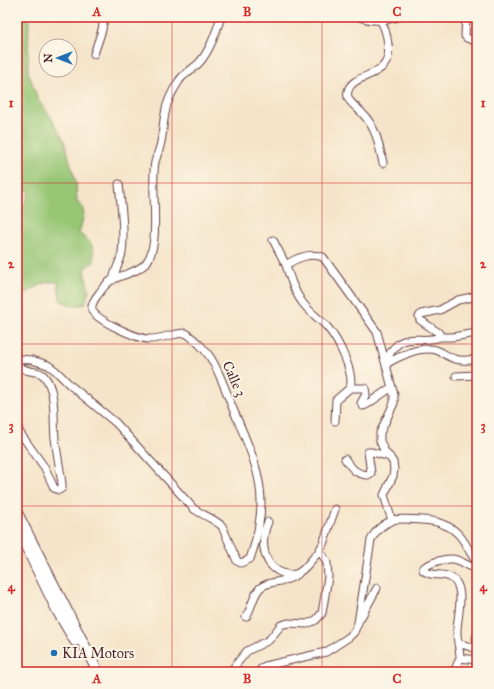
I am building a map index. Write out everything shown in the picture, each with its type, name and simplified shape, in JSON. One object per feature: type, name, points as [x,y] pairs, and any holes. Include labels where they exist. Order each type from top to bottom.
[{"type":"main road","points":[[17,513],[98,672]]},
{"type":"main road","points":[[17,527],[57,610],[90,672]]},
{"type":"street","points":[[94,54],[102,30],[104,17]]},
{"type":"street","name":"Calle 3","points":[[17,425],[20,433],[45,468],[54,488],[59,490],[62,488],[50,386],[44,375],[41,373],[25,371],[17,364],[19,359],[24,358],[48,365],[116,423],[194,509],[222,526],[237,561],[241,563],[250,559],[254,549],[261,503],[259,478],[251,452],[219,374],[209,356],[186,333],[149,340],[121,330],[92,311],[94,300],[108,283],[133,272],[146,263],[150,256],[155,230],[155,163],[161,142],[165,114],[178,82],[183,74],[198,63],[208,49],[221,17]]},
{"type":"street","points":[[360,17],[368,20],[381,21],[398,17]]},
{"type":"street","points":[[466,17],[465,36],[477,42]]},
{"type":"street","points":[[381,21],[386,33],[389,56],[378,71],[352,84],[348,90],[348,94],[350,100],[372,125],[378,140],[383,163]]},
{"type":"street","points":[[113,280],[122,254],[123,239],[119,184]]},
{"type":"street","points":[[273,240],[302,302],[328,329],[336,342],[352,378],[350,388],[336,400],[335,421]]},
{"type":"street","points":[[286,265],[304,256],[317,254],[323,257],[378,332],[387,364],[394,403],[380,433],[380,441],[384,450],[393,462],[393,476],[384,495],[392,520]]},
{"type":"street","points":[[440,337],[437,331],[420,320],[419,317],[421,314],[440,310],[458,300],[477,296]]},
{"type":"street","points":[[387,364],[387,358],[393,349],[400,342],[410,338],[426,340],[477,333]]},
{"type":"street","points":[[387,364],[397,357],[426,349],[436,350],[456,360],[477,359]]},
{"type":"street","points":[[456,376],[477,375]]},
{"type":"street","points":[[350,388],[365,388],[366,394],[361,403],[363,406],[392,387]]},
{"type":"street","points":[[345,459],[353,470],[360,474],[368,475],[371,473],[368,452],[390,458]]},
{"type":"street","points":[[246,617],[251,609],[256,594],[263,585],[290,579],[309,564],[323,544],[335,509]]},
{"type":"street","points":[[358,623],[371,540],[378,529],[392,520],[438,522],[451,527],[462,538],[469,552],[477,562]]},
{"type":"street","points":[[268,522],[265,529],[264,548],[269,563],[283,574],[294,574],[300,572]]},
{"type":"street","points":[[230,672],[247,651],[269,640],[281,625],[288,623],[307,624],[316,620],[322,613],[328,577],[327,563],[322,554],[318,552]]},
{"type":"street","points":[[454,672],[460,658],[456,631],[460,603],[458,588],[454,581],[449,577],[428,574],[423,570],[423,568],[434,562],[452,559],[477,569]]},
{"type":"street","points":[[254,672],[262,670],[265,666],[326,652],[349,637],[354,632],[377,588]]},
{"type":"street","points":[[477,634],[477,641]]},
{"type":"street","points":[[458,643],[477,648]]},
{"type":"street","points":[[460,658],[477,660]]},
{"type":"green space","points":[[17,17],[29,17],[28,71],[38,100],[50,116],[64,140],[76,183],[77,202],[82,206],[84,215],[79,233],[87,239],[93,248],[94,262],[86,267],[85,274],[89,291],[85,304],[72,306],[60,300],[58,282],[46,282],[17,298],[17,213],[25,204],[29,192],[20,186],[17,186]]},
{"type":"place","name":"KIA Motors","points":[[54,653]]}]
